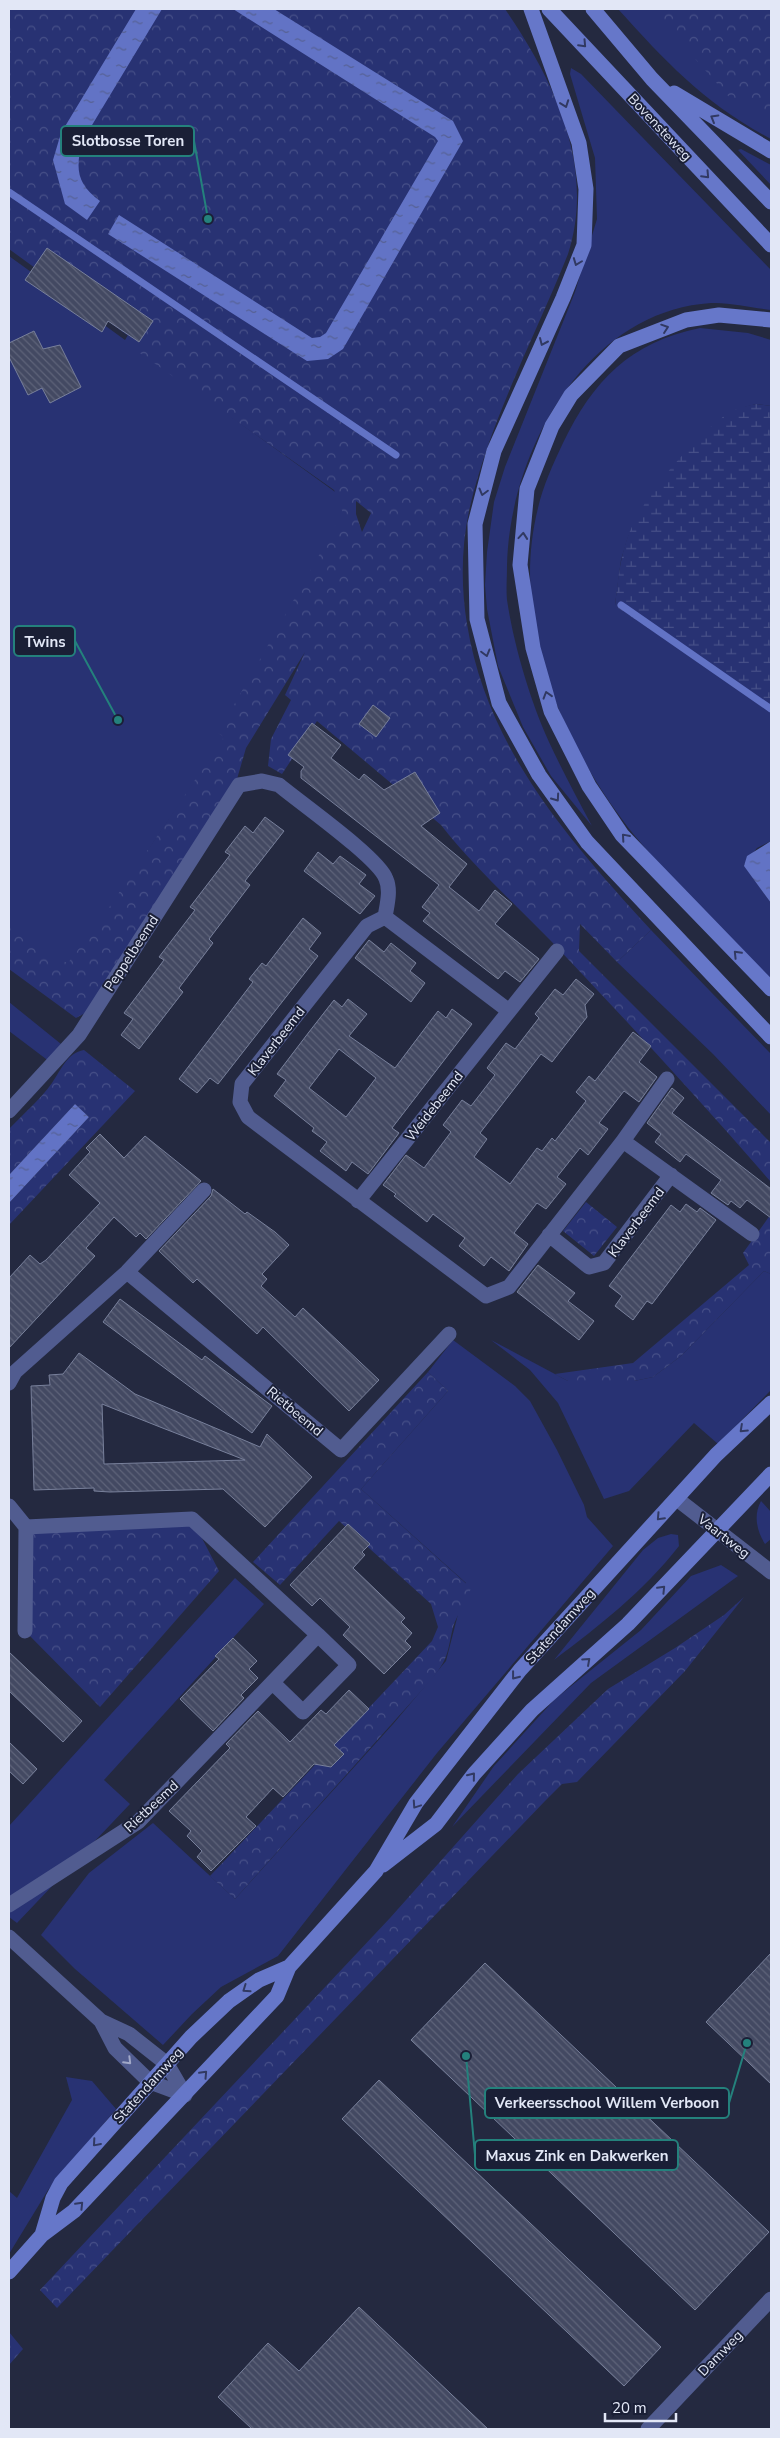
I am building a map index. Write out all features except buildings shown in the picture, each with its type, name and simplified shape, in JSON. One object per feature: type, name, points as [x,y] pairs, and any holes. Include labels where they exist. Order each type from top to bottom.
[{"type":"main road","points":[[531,9],[579,143],[586,189],[584,244],[563,298],[494,451],[475,524],[476,618],[500,703],[539,775],[587,842],[771,1037]]},
{"type":"main road","name":"Bovensteweg","points":[[549,9],[771,245]]},
{"type":"main road","name":"Bovensteweg","points":[[593,9],[652,79],[771,202]]},
{"type":"main road","points":[[652,79],[771,151]]},
{"type":"main road","points":[[771,320],[719,315],[686,320],[619,346],[571,395],[552,426],[527,490],[520,565],[532,648],[551,711],[589,786],[622,835],[771,989]]},
{"type":"main road","name":"Statendamweg","points":[[376,1871],[416,1803],[520,1670],[574,1608],[716,1455],[771,1403]]},
{"type":"main road","name":"Statendamweg","points":[[9,2272],[42,2235],[74,2210],[277,1996],[289,1967],[376,1871],[436,1824],[474,1774],[532,1710],[628,1624],[771,1474]]},
{"type":"main road","name":"Statendamweg","points":[[42,2235],[53,2198],[61,2183],[150,2082],[229,2001],[259,1980],[289,1967]]},
{"type":"street","name":"Peppelbeemd","points":[[9,1111],[79,1035],[239,785],[262,782],[279,785],[371,858],[386,878],[388,900],[385,917]]},
{"type":"street","points":[[385,917],[509,1011]]},
{"type":"street","name":"Klaverbeemd","points":[[385,917],[367,926],[242,1084],[240,1102],[248,1117],[486,1296],[509,1287],[623,1141],[667,1079]]},
{"type":"street","name":"Weidebeemd","points":[[358,1201],[557,951]]},
{"type":"street","name":"Klaverbeemd","points":[[623,1141],[752,1234]]},
{"type":"street","name":"Klaverbeemd","points":[[549,1235],[589,1267],[604,1263],[671,1175]]},
{"type":"street","points":[[9,1383],[15,1372],[127,1272],[204,1190]]},
{"type":"street","name":"Rietbeemd","points":[[127,1272],[342,1450],[449,1334]]},
{"type":"street","name":"Vaartweg","points":[[677,1499],[771,1572]]},
{"type":"street","points":[[9,1506],[26,1527],[25,1632]]},
{"type":"street","points":[[26,1527],[192,1519],[349,1665],[302,1712],[272,1683]]},
{"type":"street","name":"Rietbeemd","points":[[9,1905],[138,1822],[318,1635]]},
{"type":"street","points":[[9,1937],[101,2021],[129,2034],[167,2064],[185,2095]]},
{"type":"street","points":[[101,2021],[115,2048],[150,2082],[185,2095]]},
{"type":"street","name":"Damweg","points":[[648,2429],[771,2300]]},
{"type":"green space","points":[[9,9],[505,9],[523,36],[554,95],[573,157],[577,189],[575,221],[568,254],[500,413],[488,445],[466,525],[463,554],[464,596],[467,624],[477,669],[493,712],[512,752],[536,790],[590,862],[651,930],[617,962],[580,924],[579,951],[771,1143],[771,1182],[635,1030],[481,870],[441,825],[317,721],[282,774],[268,766],[271,739],[291,700],[285,695],[305,652],[246,748],[237,779],[87,1012],[76,1018],[9,969],[9,921],[57,959],[68,963],[108,909],[224,737],[218,733],[343,513],[334,490],[134,349],[138,343],[9,249]],"holes":[[[356,501],[371,513],[362,532],[356,514]]]},
{"type":"green space","points":[[618,9],[674,9],[771,91],[771,139],[726,112],[688,81]]},
{"type":"green space","points":[[651,9],[771,9],[771,112],[728,96]]},
{"type":"green space","points":[[571,68],[581,74],[771,270],[771,310],[733,304],[711,303],[666,312],[626,332],[592,360],[562,395],[539,435],[522,478],[511,523],[507,566],[507,596],[510,618],[535,709],[559,763],[592,826],[551,776],[523,727],[498,666],[487,609],[485,585],[487,552],[494,502],[505,467],[575,292],[597,219],[595,158],[570,74]]},
{"type":"green space","points":[[741,149],[771,165],[771,185],[738,150]]},
{"type":"green space","points":[[9,256],[125,340],[137,320],[148,327],[136,348],[356,507],[219,733],[225,737],[151,846],[70,980],[9,934]]},
{"type":"green space","points":[[700,328],[748,333],[771,340],[771,406],[756,404],[745,407],[688,451],[655,491],[627,540],[621,560],[615,605],[771,709],[771,841],[757,848],[744,865],[771,903],[771,982],[651,855],[609,801],[585,764],[565,724],[549,682],[537,639],[531,596],[531,552],[540,500],[563,443],[587,401],[616,368],[634,354],[653,343],[675,334]]},
{"type":"green space","points":[[756,404],[771,406],[771,710],[615,606],[620,568],[630,531],[659,483],[686,451],[714,424],[734,410]]},
{"type":"green space","points":[[651,930],[771,1054],[771,1115],[713,1054],[617,962]]},
{"type":"green space","points":[[9,1002],[61,1044],[50,1062],[9,1031]]},
{"type":"green space","points":[[84,1050],[135,1091],[9,1225],[9,1203],[89,1117],[75,1104],[9,1175],[9,1129],[37,1101],[69,1058]]},
{"type":"green space","points":[[586,1202],[617,1227],[594,1256],[563,1231]]},
{"type":"green space","points":[[771,1214],[771,1274],[764,1271],[681,1356],[653,1377],[602,1384],[568,1381],[555,1374],[633,1363],[749,1265],[743,1253]]},
{"type":"green space","points":[[764,1271],[771,1274],[771,1390],[718,1444],[694,1423],[629,1491],[604,1499],[558,1403],[530,1370],[491,1340],[568,1381],[634,1381],[653,1377],[681,1356]]},
{"type":"green space","points":[[453,1340],[515,1386],[530,1401],[557,1450],[584,1505],[587,1517],[613,1546],[437,1753],[278,1956],[221,1987],[163,2045],[75,1969],[41,1935],[89,1873],[153,1823],[235,1899],[394,1723],[446,1661],[466,1583],[361,1489],[448,1391],[428,1372]]},
{"type":"green space","points":[[428,1372],[448,1391],[361,1489],[471,1588],[453,1627],[447,1655],[431,1680],[235,1899],[210,1876],[432,1641],[438,1627],[431,1604],[339,1521],[280,1585],[253,1562]]},
{"type":"green space","points":[[761,1501],[771,1512],[771,1539],[765,1544],[757,1523],[757,1512]]},
{"type":"green space","points":[[192,1519],[219,1571],[100,1707],[25,1631],[26,1527]]},
{"type":"green space","points":[[671,1534],[678,1535],[679,1546],[651,1578],[604,1621],[554,1660],[643,1550],[658,1538]]},
{"type":"green space","points":[[721,1565],[738,1576],[591,1683],[452,1827],[494,1766],[555,1699],[641,1630],[691,1576]]},
{"type":"green space","points":[[235,1578],[264,1604],[104,1780],[130,1804],[17,1923],[9,1917],[9,1826]]},
{"type":"green space","points":[[744,1597],[685,1671],[577,1782],[562,1784],[545,1801],[57,2308],[40,2290],[390,1918],[518,1774],[608,1689],[724,1615]]},
{"type":"green space","points":[[66,2077],[92,2081],[116,2109],[48,2190],[9,2254],[9,2191],[17,2198],[72,2100]]},
{"type":"green space","points":[[9,2332],[23,2349],[9,2365]]},
{"type":"water","points":[[136,9],[162,9],[83,140],[79,159],[80,174],[86,188],[100,201],[87,220],[65,204],[53,160],[61,133]]},
{"type":"water","points":[[233,9],[274,9],[453,121],[463,141],[343,349],[328,359],[307,361],[108,234],[119,215],[312,338],[320,337],[326,333],[438,141],[435,137]]},
{"type":"water","points":[[771,841],[771,903],[744,866],[747,856]]},
{"type":"water","points":[[75,1104],[89,1117],[9,1203],[9,1175]]},
{"type":"waterway","points":[[9,192],[396,455]]},
{"type":"waterway","points":[[621,605],[771,709]]},
{"type":"place","name":"Slotbosse Toren","points":[[208,219]]},
{"type":"place","name":"Twins","points":[[118,720]]},
{"type":"place","name":"Verkeersschool Willem Verboon","points":[[747,2043]]},
{"type":"place","name":"Maxus Zink en Dakwerken","points":[[466,2056]]}]
